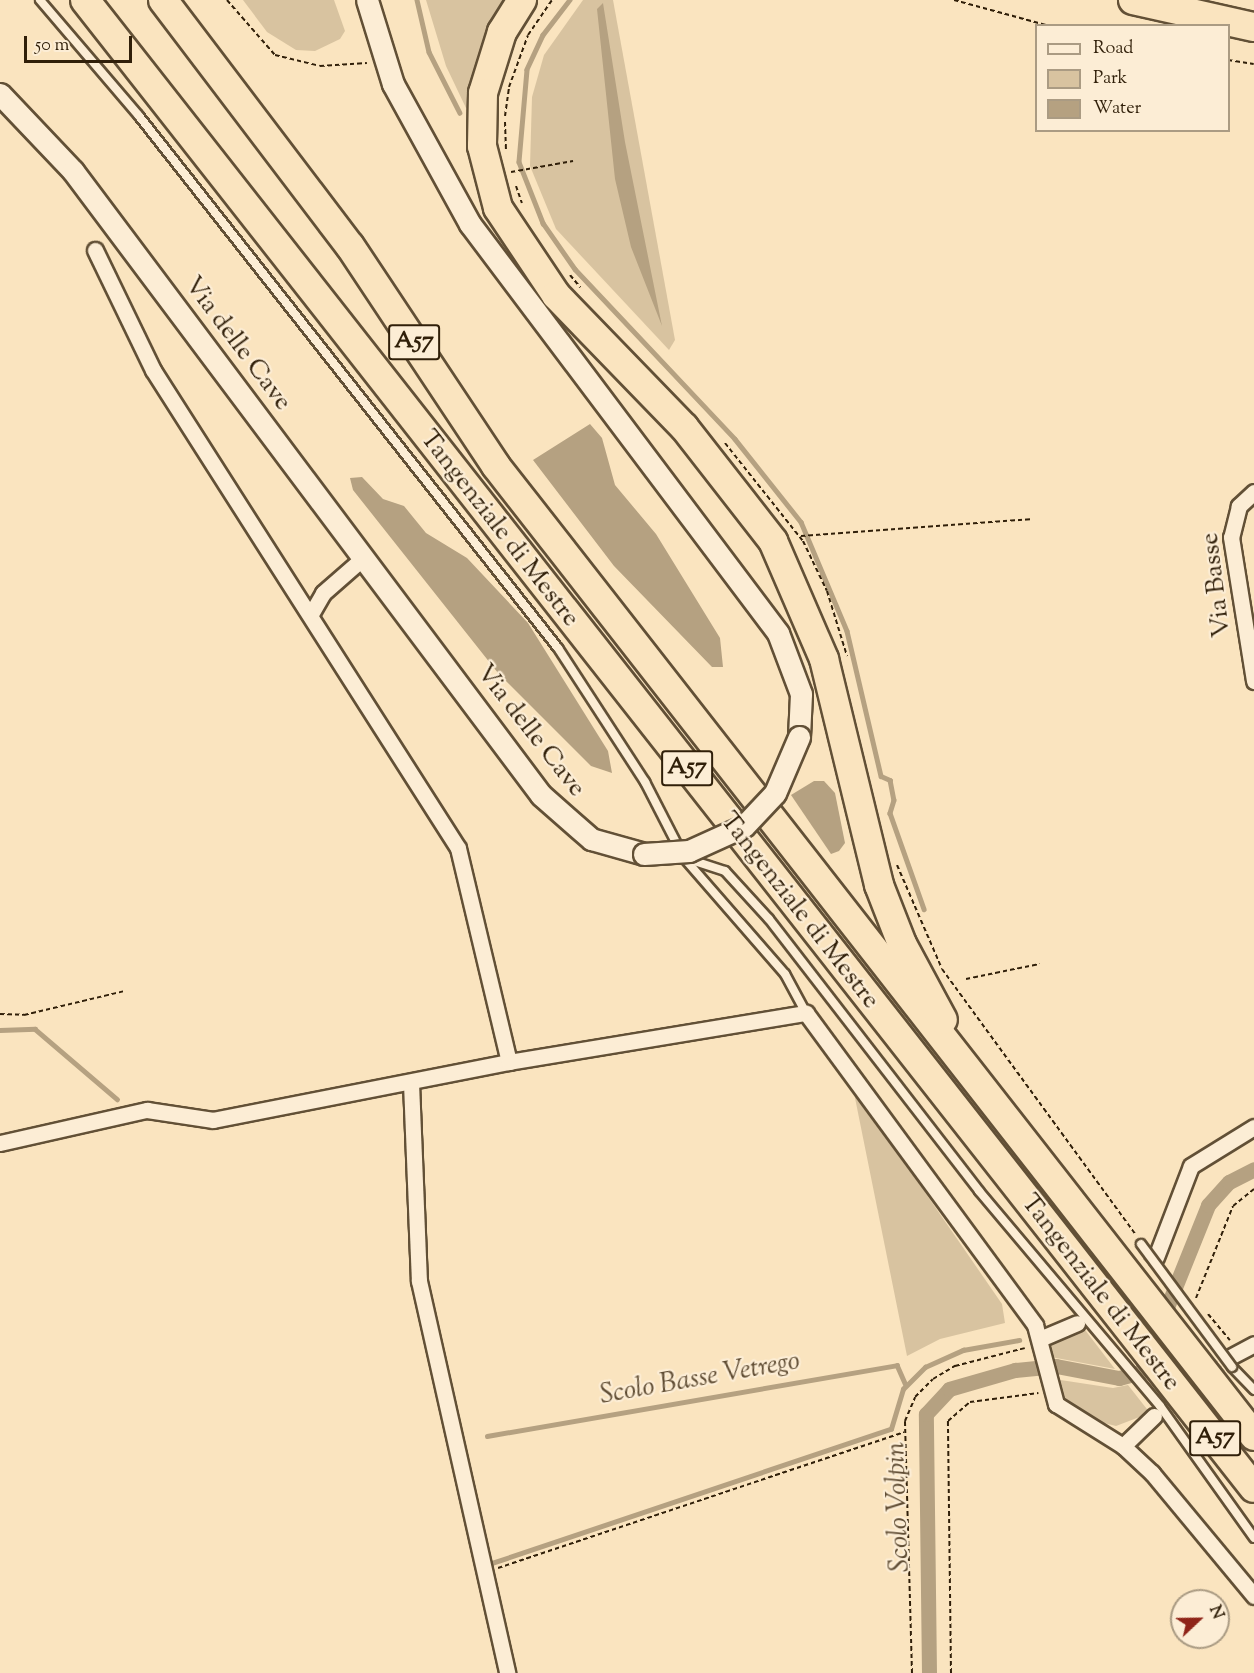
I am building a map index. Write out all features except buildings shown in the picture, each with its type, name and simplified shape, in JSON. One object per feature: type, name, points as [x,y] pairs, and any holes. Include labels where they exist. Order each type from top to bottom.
[{"type":"highway","name":"A57","points":[[71,0],[162,115],[256,220]]},
{"type":"highway","name":"A57","points":[[85,0],[256,220]]},
{"type":"highway","name":"A57","points":[[163,0],[343,236],[496,466],[1065,1197]]},
{"type":"highway","name":"A57","points":[[522,0],[499,39],[483,93],[482,146],[498,208],[556,295],[684,427],[773,541],[824,659],[867,847],[902,944],[938,1012],[1065,1197]]},
{"type":"highway","points":[[1132,0],[1254,27]]},
{"type":"highway","name":"Tangenziale di Mestre","points":[[256,220],[1095,1319],[1163,1403],[1254,1488]]},
{"type":"highway","name":"Tangenziale di Mestre","points":[[1065,1197],[1254,1436]]},
{"type":"main road","name":"Via delle Cave","points":[[0,94],[55,147],[541,795],[591,839],[644,854],[696,849],[744,826],[776,793],[799,737],[801,694],[778,633],[470,224],[418,138],[384,58],[367,0]]},
{"type":"street","points":[[95,250],[153,370],[311,614],[458,848],[509,1062]]},
{"type":"street","name":"Via Basse","points":[[1254,492],[1239,506],[1231,537],[1254,681]]},
{"type":"street","points":[[311,614],[323,593],[363,558]]},
{"type":"street","points":[[0,1143],[126,1112],[165,1110],[213,1120],[509,1062],[806,1013],[1044,1343],[1050,1390],[1067,1413],[1123,1446],[1152,1473],[1254,1596]]},
{"type":"street","points":[[411,1083],[419,1281],[507,1673]]},
{"type":"street","points":[[1156,1257],[1191,1166],[1254,1127]]},
{"type":"street","points":[[1044,1343],[1095,1319]]},
{"type":"street","points":[[1123,1446],[1163,1403]]},
{"type":"lane","points":[[40,0],[139,116],[558,648],[645,782],[684,858],[785,974],[806,1013]]},
{"type":"lane","points":[[684,858],[725,871],[769,919],[979,1191],[1095,1319]]},
{"type":"lane","points":[[1141,1244],[1239,1355],[1254,1390]]},
{"type":"lane","points":[[1163,1403],[1254,1538]]},
{"type":"path","points":[[227,0],[275,55],[320,66],[384,58]]},
{"type":"path","points":[[954,0],[1043,24]]},
{"type":"path","points":[[1230,60],[1254,64]]},
{"type":"path","points":[[510,172],[573,161]]},
{"type":"path","points":[[801,535],[1030,519]]},
{"type":"path","points":[[966,978],[1039,964]]},
{"type":"path","points":[[0,1014],[24,1015],[125,990]]},
{"type":"path","points":[[1239,1355],[1196,1299],[1233,1206],[1254,1189]]},
{"type":"path","points":[[912,1673],[904,1432],[915,1397],[933,1379],[1044,1343]]},
{"type":"path","points":[[951,1673],[948,1421],[956,1410],[989,1397],[1050,1390]]},
{"type":"path","points":[[485,1575],[529,1555],[904,1432]]},
{"type":"green space","points":[[243,0],[334,0],[345,31],[340,39],[315,51],[296,50],[267,32]]},
{"type":"green space","points":[[426,0],[505,0],[479,63],[472,107],[466,108],[446,66]]},
{"type":"green space","points":[[583,0],[613,0],[675,340],[669,350],[556,229],[530,166],[532,97],[544,55]]},
{"type":"green space","points":[[853,1088],[1002,1304],[1005,1323],[940,1339],[907,1356]]},
{"type":"green space","points":[[1082,1326],[1115,1369],[1051,1357],[1050,1342]]},
{"type":"green space","points":[[1054,1379],[1113,1388],[1128,1385],[1150,1413],[1116,1426],[1104,1423],[1071,1408]]},
{"type":"water","points":[[603,3],[625,142],[662,326],[631,247],[615,179],[597,9]]},
{"type":"water","points":[[590,424],[602,438],[615,485],[656,534],[720,638],[723,667],[712,667],[614,566],[533,460]]},
{"type":"water","points":[[362,477],[383,499],[404,506],[426,533],[467,558],[528,623],[608,751],[612,773],[591,766],[498,673],[353,490],[350,478]]},
{"type":"water","points":[[814,781],[824,781],[835,793],[845,843],[839,851],[831,854],[791,795]]},
{"type":"waterway","points":[[417,0],[429,52],[460,113]]},
{"type":"waterway","points":[[570,0],[543,35],[527,70],[519,162],[543,223],[575,269],[735,439],[801,522],[847,631],[881,776],[890,780],[894,800],[890,813],[924,909]]},
{"type":"waterway","points":[[0,1030],[35,1029],[117,1099]]},
{"type":"waterway","name":"Scolo Volpin","points":[[929,1673],[926,1414],[949,1389],[1015,1370],[1056,1366],[1119,1378],[1141,1372],[1208,1205],[1229,1182],[1254,1169]]},
{"type":"waterway","points":[[489,1564],[891,1429],[903,1389],[925,1367],[963,1350],[1019,1340]]},
{"type":"waterway","name":"Scolo Basse Vetrego","points":[[487,1436],[897,1365],[906,1385]]},
{"type":"tunnel","points":[[1077,1323],[1156,1257]]},
{"type":"tunnel","points":[[1154,1416],[1230,1357]]}]
